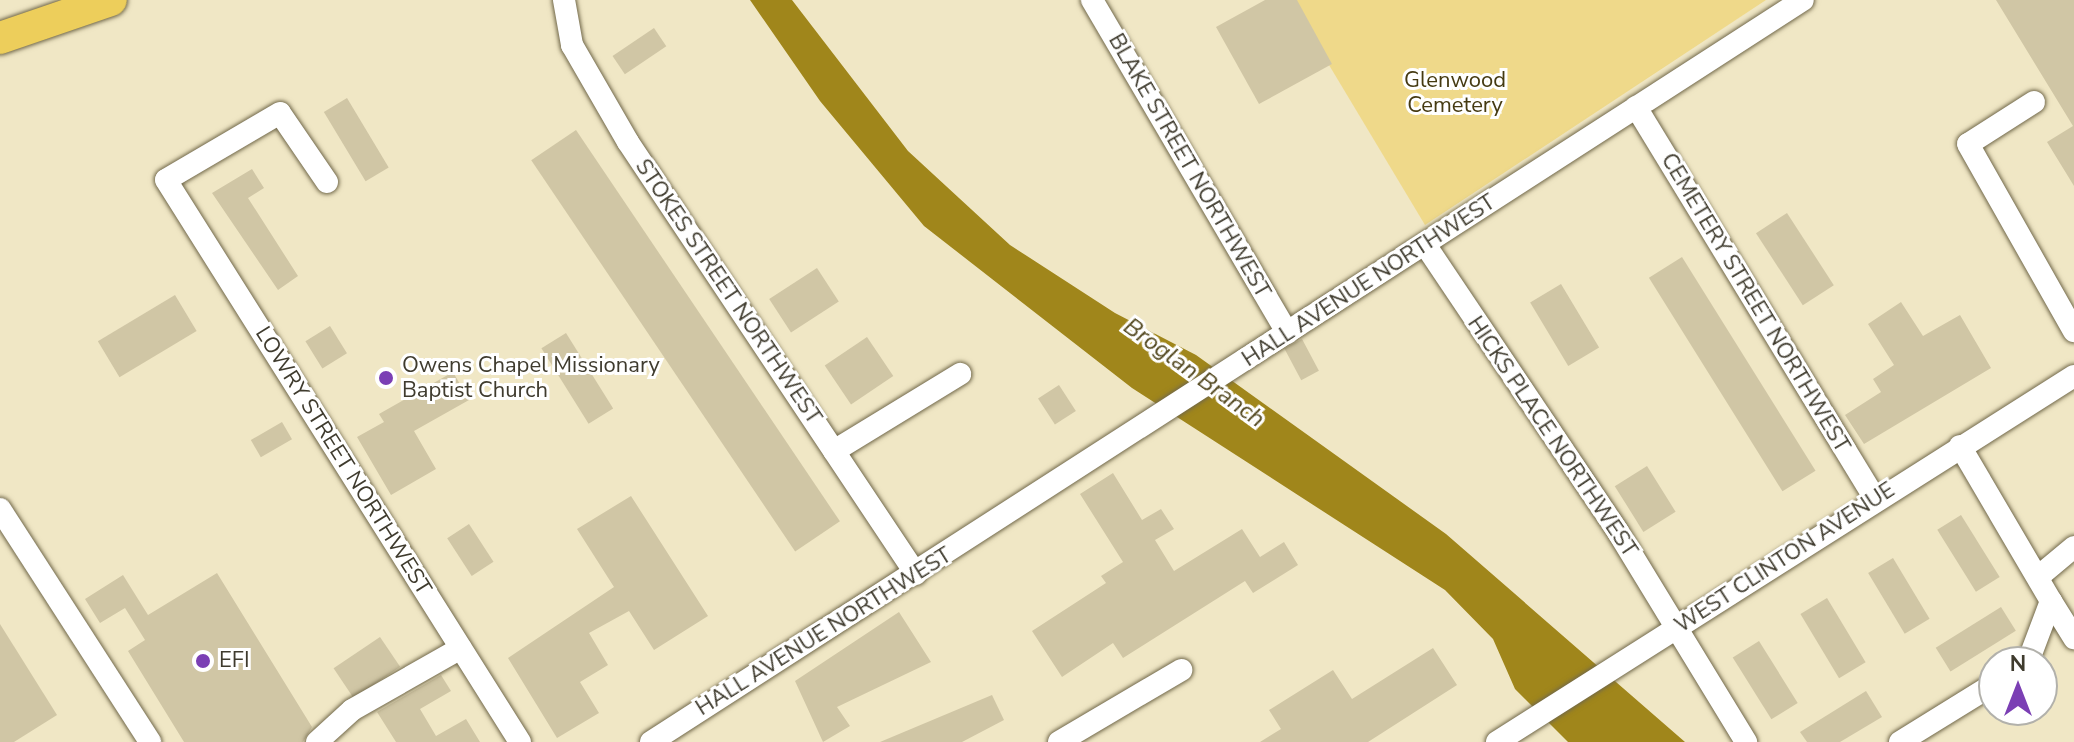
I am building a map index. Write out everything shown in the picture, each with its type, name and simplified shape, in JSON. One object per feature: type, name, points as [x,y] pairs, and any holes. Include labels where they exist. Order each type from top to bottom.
[{"type":"highway","points":[[0,38],[111,0]]},
{"type":"street","name":"STOKES STREET NORTHWEST","points":[[564,0],[572,45],[628,142],[916,574]]},
{"type":"street","name":"BLAKE STREET NORTHWEST","points":[[1092,0],[1287,333]]},
{"type":"street","name":"HALL AVENUE NORTHWEST","points":[[651,742],[1426,246],[1803,0]]},
{"type":"street","points":[[2034,102],[1968,144],[2074,331]]},
{"type":"street","name":"CEMETERY STREET NORTHWEST","points":[[1636,107],[1875,499]]},
{"type":"street","name":"LOWRY STREET NORTHWEST","points":[[327,182],[280,113],[166,180],[520,742]]},
{"type":"street","name":"HICKS PLACE NORTHWEST","points":[[1426,246],[1679,627],[1746,742]]},
{"type":"street","points":[[834,451],[960,374]]},
{"type":"street","name":"WEST CLINTON AVENUE","points":[[1497,742],[1875,499],[2074,376]]},
{"type":"street","points":[[1960,446],[2074,638]]},
{"type":"street","points":[[0,509],[150,742]]},
{"type":"street","points":[[2038,577],[2074,547]]},
{"type":"street","points":[[2034,646],[2051,601]]},
{"type":"street","points":[[317,742],[352,710],[461,648]]},
{"type":"street","points":[[1059,742],[1181,670]]},
{"type":"street","points":[[1900,742],[1978,694]]},
{"type":"green space","name":"Glenwood Cemetery","points":[[1290,0],[1766,0],[1425,225]]},
{"type":"water","name":"Broglan Branch","points":[[750,0],[792,0],[908,151],[1010,245],[1115,313],[1196,355],[1446,534],[1685,742],[1568,742],[1515,689],[1493,639],[1445,590],[1132,388],[924,226],[820,101]]},
{"type":"building","points":[[1265,0],[1297,0],[1332,64],[1259,104],[1216,27]]},
{"type":"building","points":[[1996,0],[2074,0],[2074,186],[2047,142],[2073,126]]},
{"type":"building","points":[[654,28],[666,46],[625,74],[613,56]]},
{"type":"building","points":[[347,98],[389,167],[366,181],[324,112]]},
{"type":"building","points":[[576,130],[840,521],[795,552],[531,160]]},
{"type":"building","points":[[252,169],[264,188],[248,198],[298,276],[278,290],[212,193]]},
{"type":"building","points":[[1787,213],[1834,285],[1803,305],[1756,233]]},
{"type":"building","points":[[1682,257],[1816,471],[1782,491],[1649,278]]},
{"type":"building","points":[[817,268],[839,302],[791,333],[769,299]]},
{"type":"building","points":[[1561,284],[1599,347],[1568,366],[1530,303]]},
{"type":"building","points":[[175,295],[197,331],[119,377],[98,341]]},
{"type":"building","points":[[1901,302],[1923,336],[1960,315],[1991,368],[1864,444],[1845,415],[1881,392],[1873,379],[1894,365],[1868,324]]},
{"type":"building","points":[[330,326],[347,353],[322,369],[305,341]]},
{"type":"building","points":[[566,333],[613,408],[589,424],[541,348]]},
{"type":"building","points":[[867,337],[893,376],[851,404],[825,366]]},
{"type":"building","points":[[1302,339],[1319,371],[1301,380],[1284,348]]},
{"type":"building","points":[[453,372],[469,400],[414,431],[436,469],[391,495],[357,437],[384,422],[379,414]]},
{"type":"building","points":[[1059,385],[1076,411],[1055,425],[1038,399]]},
{"type":"building","points":[[282,422],[292,439],[261,457],[251,440]]},
{"type":"building","points":[[1647,466],[1676,512],[1643,532],[1615,486]]},
{"type":"building","points":[[1113,473],[1142,520],[1161,509],[1174,529],[1155,540],[1174,571],[1242,529],[1260,557],[1284,542],[1298,565],[1253,593],[1245,581],[1123,658],[1113,643],[1062,677],[1032,631],[1106,583],[1101,576],[1123,562],[1080,494]]},
{"type":"building","points":[[631,496],[708,616],[654,650],[629,611],[589,633],[608,665],[580,682],[599,713],[557,738],[508,658],[614,587],[577,529]]},
{"type":"building","points":[[1961,515],[2000,577],[1976,592],[1937,530]]},
{"type":"building","points":[[469,524],[494,562],[472,576],[447,538]]},
{"type":"building","points":[[1893,558],[1930,619],[1905,634],[1868,573]]},
{"type":"building","name":"EFI","points":[[217,573],[312,727],[303,742],[184,742],[128,651],[145,640],[125,608],[100,623],[85,599],[123,575],[148,615]]},
{"type":"building","points":[[1827,598],[1866,662],[1839,678],[1800,614]]},
{"type":"building","points":[[2001,607],[2016,631],[1991,646],[1978,646],[1978,654],[1951,672],[1936,648]]},
{"type":"building","points":[[899,612],[931,662],[837,707],[850,726],[823,742],[795,681]]},
{"type":"building","points":[[0,624],[57,715],[14,742],[0,742]]},
{"type":"building","points":[[380,637],[400,667],[354,698],[334,668]]},
{"type":"building","points":[[1759,641],[1798,703],[1771,719],[1733,657]]},
{"type":"building","points":[[1433,648],[1457,685],[1368,742],[1260,742],[1281,729],[1269,710],[1333,670],[1352,699]]},
{"type":"building","points":[[441,675],[451,691],[420,709],[436,736],[466,719],[480,742],[396,742],[377,712]]},
{"type":"building","points":[[1866,691],[1882,717],[1840,742],[1807,742],[1800,732]]},
{"type":"building","points":[[992,695],[1004,720],[962,742],[880,742]]},
{"type":"place","name":"Owens Chapel Missionary Baptist Church","points":[[386,378]]},
{"type":"place","name":"EFI","points":[[203,661]]}]
